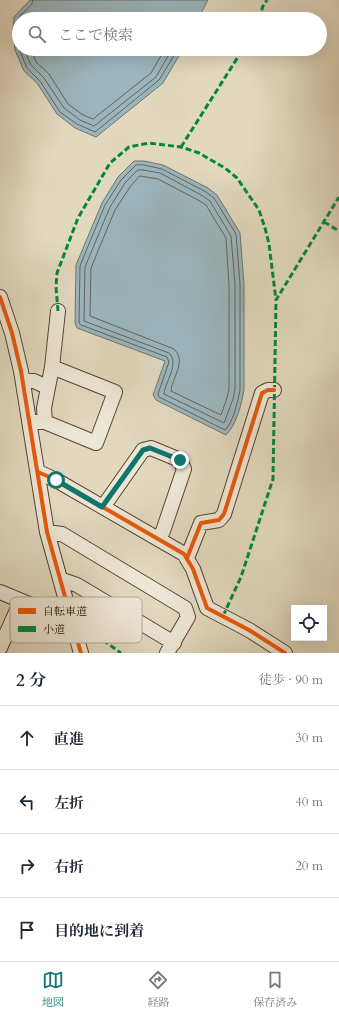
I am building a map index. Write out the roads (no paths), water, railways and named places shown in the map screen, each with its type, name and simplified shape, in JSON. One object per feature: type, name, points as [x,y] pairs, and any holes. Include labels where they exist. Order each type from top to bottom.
[{"type":"street","points":[[0,297],[12,333],[23,381],[47,532],[65,597]]},
{"type":"street","points":[[45,422],[44,408],[47,386],[52,367],[58,311]]},
{"type":"street","points":[[29,422],[45,422],[96,443],[115,392],[52,367]]},
{"type":"street","points":[[23,381],[34,381],[47,386]]},
{"type":"street","points":[[187,558],[201,523],[219,520],[224,514],[262,394],[268,390],[274,390]]},
{"type":"street","points":[[102,507],[143,450],[150,448],[180,460],[184,469],[159,540]]},
{"type":"street","points":[[38,472],[56,480],[184,554],[194,569],[207,608],[249,630],[285,653]]},
{"type":"street","points":[[47,532],[62,534],[185,608],[188,617],[170,648],[142,629]]},
{"type":"street","points":[[60,579],[77,585],[95,597]]},
{"type":"street","points":[[0,592],[12,597]]},
{"type":"street","points":[[0,648],[10,626]]},
{"type":"street","points":[[79,643],[82,653]]},
{"type":"water","points":[[30,0],[208,0],[202,12],[19,12]]},
{"type":"water","points":[[18,56],[179,56],[163,83],[96,137],[75,128],[57,114],[37,83],[24,71]]},
{"type":"water","points":[[134,161],[144,161],[163,165],[208,188],[217,195],[240,233],[244,284],[244,390],[236,420],[226,435],[156,400],[153,395],[165,361],[77,328],[75,323],[76,265],[102,203],[118,177]]}]
